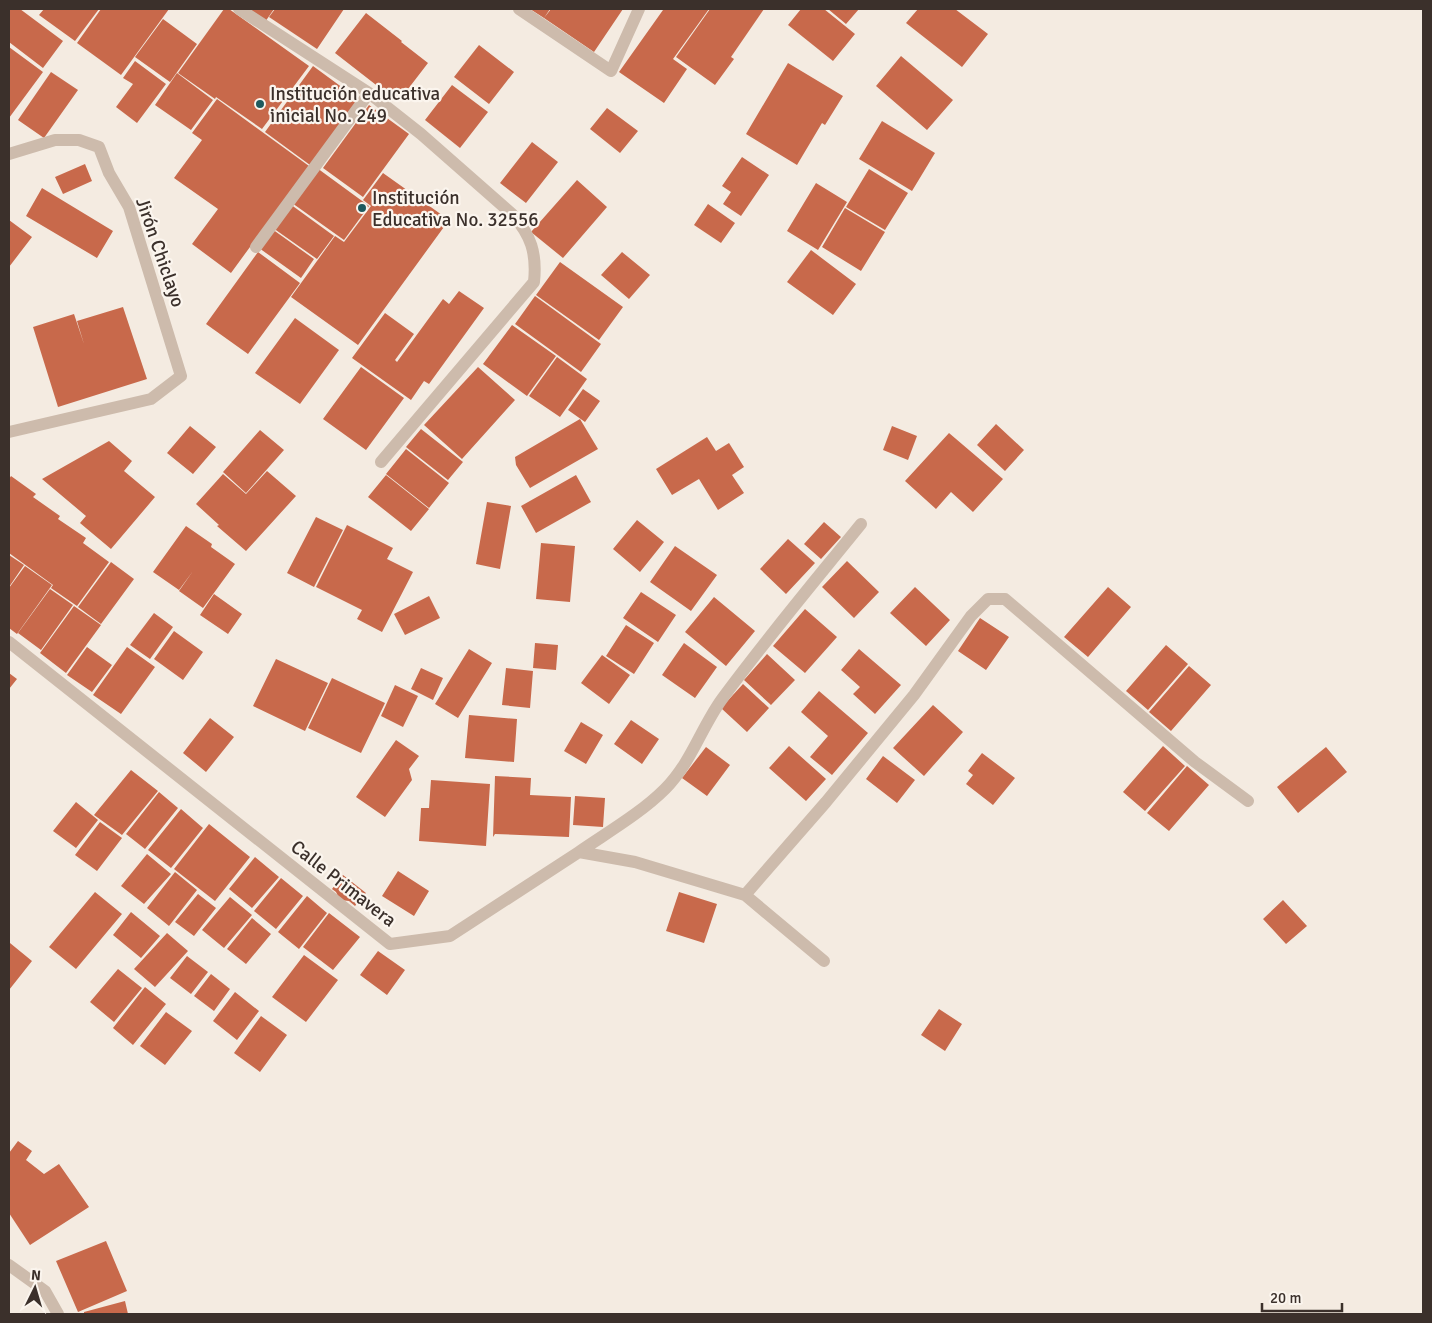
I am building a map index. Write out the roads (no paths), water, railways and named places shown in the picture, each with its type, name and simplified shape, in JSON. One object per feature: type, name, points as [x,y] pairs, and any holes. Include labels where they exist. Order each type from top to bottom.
[{"type":"street","points":[[239,9],[368,93],[421,134],[512,214],[522,225],[530,239],[534,253],[534,282],[381,462]]},
{"type":"street","points":[[518,9],[611,71],[639,9]]},
{"type":"street","points":[[256,247],[368,93]]},
{"type":"street","name":"Jirón Chiclayo","points":[[9,154],[55,140],[79,140],[99,148],[109,173],[129,208],[182,376],[151,399],[9,432]]},
{"type":"street","name":"Calle Primavera","points":[[9,642],[390,944],[450,936],[580,852],[637,811],[665,788],[684,765],[720,702],[766,640],[861,524]]},
{"type":"street","points":[[745,895],[826,802],[914,695],[971,616],[988,599],[1005,599],[1196,762],[1248,802]]},
{"type":"street","points":[[580,852],[635,862],[745,895],[824,961]]},
{"type":"street","points":[[9,1265],[45,1291],[58,1314]]},
{"type":"place","name":"Institución educativa inicial No. 249","points":[[260,104]]},
{"type":"place","name":"Institución Educativa No. 32556","points":[[362,208]]}]
